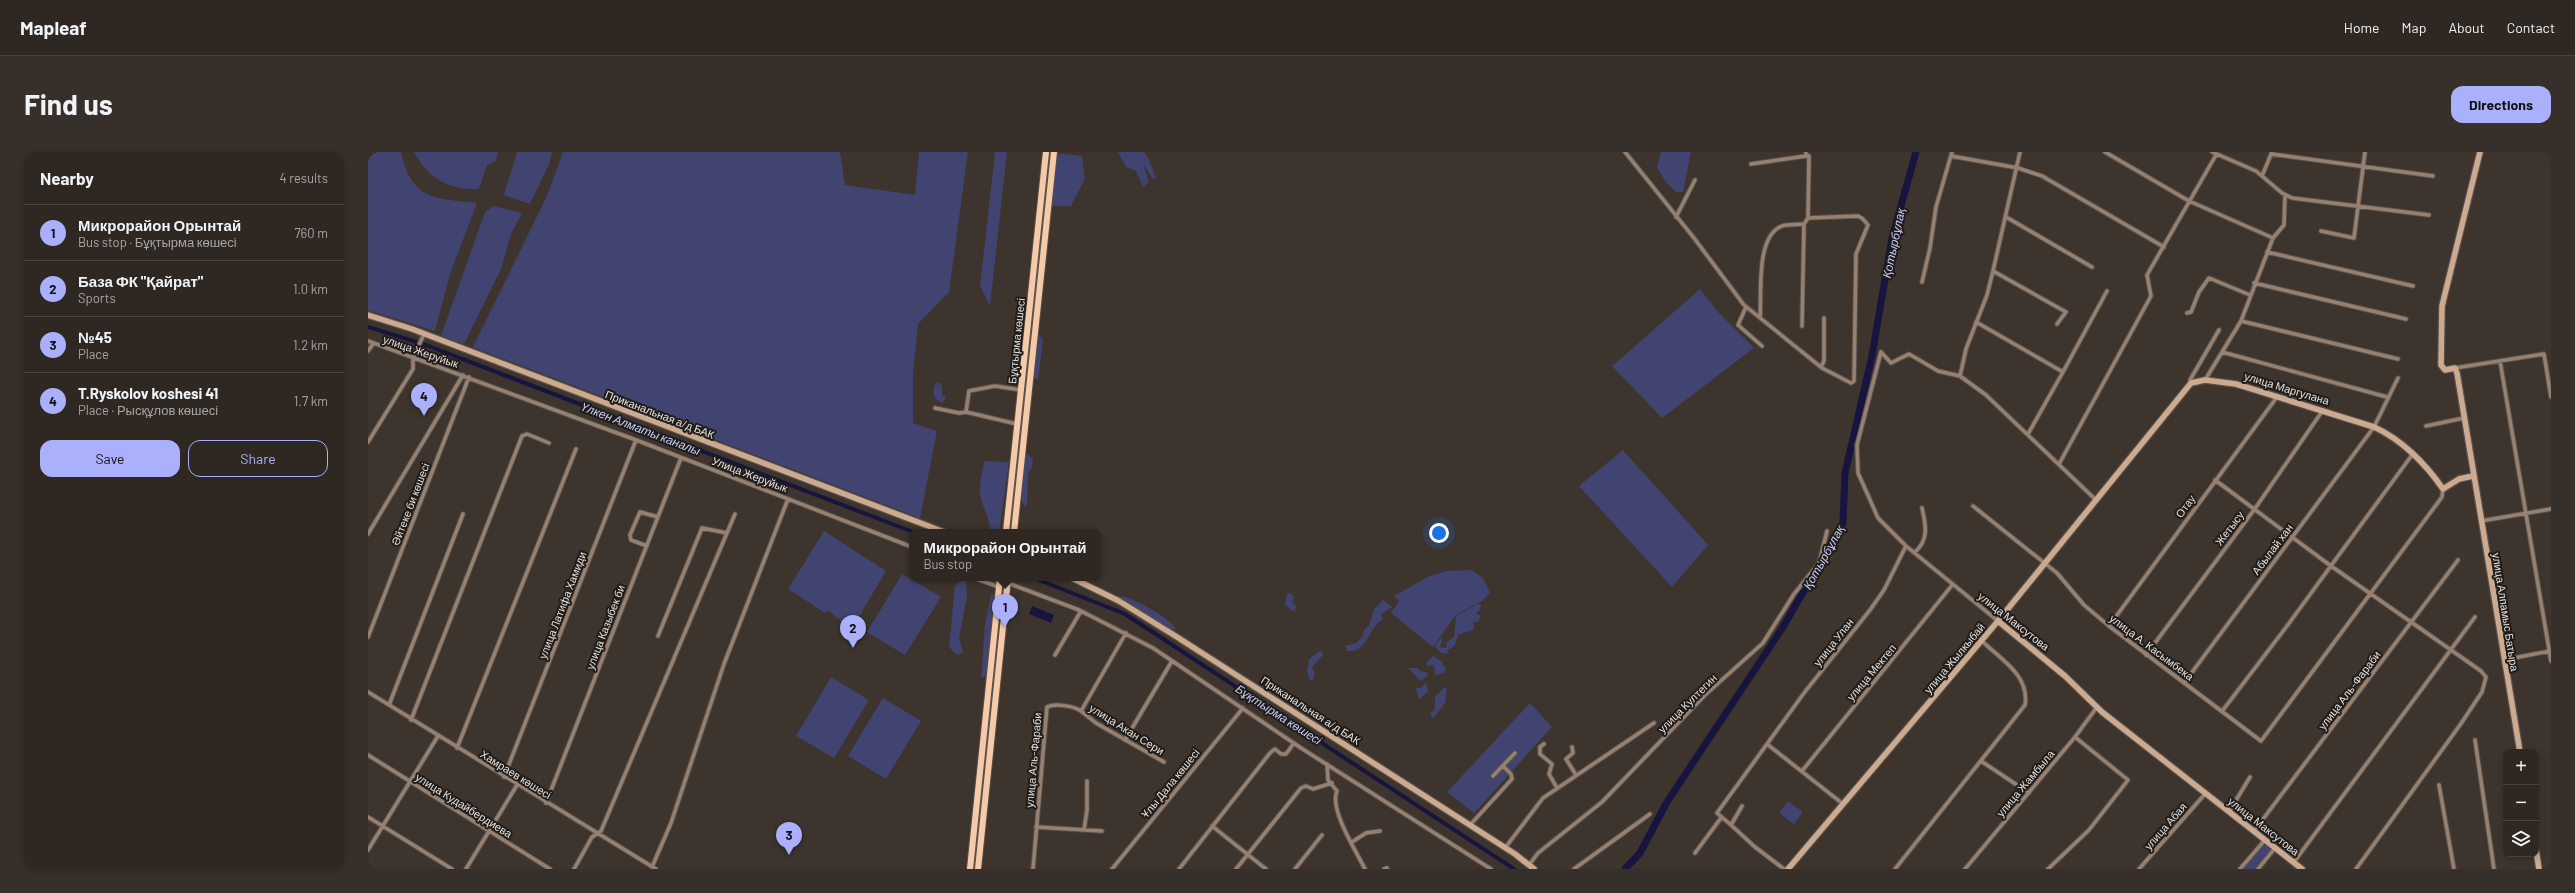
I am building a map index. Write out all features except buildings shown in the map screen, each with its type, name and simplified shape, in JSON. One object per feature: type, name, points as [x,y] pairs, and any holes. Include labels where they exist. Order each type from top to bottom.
[{"type":"main road","name":"Бұқтырма көшесі","points":[[1006,529],[1046,152]]},
{"type":"main road","name":"Бұқтырма көшесі","points":[[1014,529],[1054,152]]},
{"type":"main road","points":[[1025,353],[1032,354]]},
{"type":"main road","points":[[1014,458],[1021,458]]},
{"type":"main road","points":[[970,869],[1000,581]]},
{"type":"main road","points":[[978,869],[1008,581]]},
{"type":"street","points":[[1625,152],[1746,307],[1820,367],[1851,383],[1854,381],[1856,254],[1868,225],[1858,216],[1808,218]]},
{"type":"street","points":[[2020,152],[2018,168],[1994,271],[1960,368],[1960,376],[1997,404],[2096,500]]},
{"type":"street","points":[[2105,152],[2189,201],[2273,238]]},
{"type":"street","points":[[2321,231],[2354,238],[2365,152]]},
{"type":"street","points":[[2480,152],[2442,306],[2441,365],[2445,370],[2544,354],[2551,397]]},
{"type":"street","points":[[1751,164],[1806,153],[1809,156],[1808,218],[1804,224],[1802,326]]},
{"type":"street","points":[[2059,464],[2151,296],[2147,275],[2164,247],[2214,153],[2256,171],[2285,195],[2429,215]]},
{"type":"street","points":[[2262,176],[2271,153],[2433,176]]},
{"type":"street","points":[[1922,282],[1930,248],[1936,207],[1951,154],[2018,168],[2042,176],[2164,247]]},
{"type":"street","points":[[1676,217],[1695,180]]},
{"type":"street","points":[[2204,380],[2241,321],[2254,283],[2273,238],[2284,225],[2285,195]]},
{"type":"street","points":[[2006,217],[2092,267]]},
{"type":"street","points":[[1760,318],[1764,247],[1776,230],[1783,225],[1804,224]]},
{"type":"street","points":[[2267,252],[2413,286]]},
{"type":"street","points":[[1994,271],[2066,312],[2057,324]]},
{"type":"street","points":[[2187,313],[2190,312],[2199,292],[2209,278],[2250,295]]},
{"type":"street","points":[[2254,283],[2406,319]]},
{"type":"street","points":[[2028,434],[2107,291]]},
{"type":"street","points":[[1746,307],[1738,325],[1762,346]]},
{"type":"street","name":"Приканальная а/д БАК","points":[[368,315],[424,334],[936,529]]},
{"type":"street","points":[[1820,367],[1824,361],[1824,318]]},
{"type":"street","points":[[2241,321],[2398,359]]},
{"type":"street","points":[[1976,322],[2063,372]]},
{"type":"street","points":[[2191,383],[2190,380],[2219,330]]},
{"type":"street","points":[[368,442],[413,369],[414,356],[424,334]]},
{"type":"street","name":"улица Жеруйык","points":[[368,342],[414,356],[469,377]]},
{"type":"street","points":[[368,351],[373,344]]},
{"type":"street","name":"улица Максутова","points":[[1960,376],[1938,371],[1909,354],[1893,363],[1881,352],[1857,445],[1858,473],[1878,518],[1906,546],[2065,676],[2097,707],[2205,794],[2302,869]]},
{"type":"street","points":[[2222,352],[2387,397]]},
{"type":"street","points":[[2500,361],[2551,662]]},
{"type":"street","name":"улица Алпамыс Батыра","points":[[2455,368],[2519,749]]},
{"type":"street","points":[[368,534],[463,375]]},
{"type":"street","name":"Улица Жеруйык","points":[[469,377],[909,546]]},
{"type":"street","name":"Әйтеке би көшесі","points":[[368,637],[469,377]]},
{"type":"street","name":"Абылай хан","points":[[2184,683],[2374,427],[2387,397],[2398,378]]},
{"type":"street","name":"улица Маргулана","points":[[2191,383],[2204,380],[2236,384],[2276,397],[2324,409],[2387,432],[2412,455],[2443,489]]},
{"type":"street","name":"улица Жылкыбай","points":[[1788,869],[1982,641],[2043,563],[2191,383]]},
{"type":"street","points":[[966,412],[968,392],[972,389],[995,386],[1021,390]]},
{"type":"street","name":"Отау","points":[[2109,626],[2276,397]]},
{"type":"street","points":[[935,408],[959,413],[966,412],[1017,424]]},
{"type":"street","name":"Жетысу","points":[[2146,655],[2254,510],[2324,409]]},
{"type":"street","points":[[2426,426],[2464,418]]},
{"type":"street","points":[[411,720],[522,436],[527,434],[549,443]]},
{"type":"street","name":"улица Латифа Хамиди","points":[[504,777],[636,440]]},
{"type":"street","points":[[458,748],[576,449]]},
{"type":"street","points":[[2223,710],[2412,455]]},
{"type":"street","name":"улица Казыбек би","points":[[546,803],[682,458]]},
{"type":"street","points":[[2370,594],[2442,497],[2443,489],[2459,479],[2473,476]]},
{"type":"street","points":[[2215,480],[2330,566],[2486,677],[2482,692],[2356,869]]},
{"type":"street","points":[[654,868],[696,755],[707,712],[724,664],[788,499]]},
{"type":"street","name":"улица А. Касымбека","points":[[1973,506],[2057,573],[2084,604],[2109,626],[2184,683],[2223,710],[2255,738],[2261,741],[2266,737],[2266,733],[2370,594]]},
{"type":"street","points":[[1914,552],[1924,539],[1927,529],[1922,508]]},
{"type":"street","points":[[2482,521],[2551,509]]},
{"type":"street","points":[[647,546],[631,540],[630,535],[640,512],[658,518]]},
{"type":"street","points":[[389,705],[463,514]]},
{"type":"street","points":[[574,869],[592,837],[601,831],[633,759],[735,514]]},
{"type":"street","points":[[658,636],[702,528],[727,533]]},
{"type":"street","name":"улица Култегин","points":[[1531,867],[1538,853],[1602,802],[1705,695],[1763,643],[1794,594],[1819,563],[1827,531]]},
{"type":"street","name":"улица Улан","points":[[1721,818],[1717,812],[1766,744],[1881,595],[1906,546]]},
{"type":"street","name":"улица Аль-Фараби","points":[[2254,831],[2458,560]]},
{"type":"street","points":[[982,581],[999,587]]},
{"type":"street","points":[[1010,581],[1081,611],[1126,633],[1172,661],[1294,743],[1491,869]]},
{"type":"street","name":"Приканальная а/д БАК","points":[[1078,581],[1117,600],[1170,633],[1470,825],[1531,867]]},
{"type":"street","name":"улица Мектеп","points":[[1802,771],[1953,584]]},
{"type":"street","points":[[1055,655],[1081,611]]},
{"type":"street","points":[[2294,862],[2475,617]]},
{"type":"street","points":[[1081,711],[1126,633]]},
{"type":"street","points":[[1895,869],[2025,705],[2027,697],[2025,685],[2019,676],[1982,641]]},
{"type":"street","points":[[2504,660],[2550,651]]},
{"type":"street","points":[[1125,740],[1172,661]]},
{"type":"street","name":"Хамраев көшесі","points":[[368,692],[411,720],[654,868]]},
{"type":"street","name":"улица Аль-Фараби","points":[[1033,869],[1047,707],[1051,705],[1070,707],[1081,711]]},
{"type":"street","name":"улица Жамбыла","points":[[1965,869],[2075,737],[2097,707]]},
{"type":"street","name":"Ұлы Дала көшесі","points":[[1112,869],[1242,708]]},
{"type":"street","name":"улица Акан Сери","points":[[1081,711],[1125,740],[1164,762]]},
{"type":"street","points":[[1505,848],[1534,808],[1557,788],[1654,723]]},
{"type":"street","points":[[368,850],[438,736]]},
{"type":"street","points":[[2048,869],[2089,830],[2128,780],[2075,737]]},
{"type":"street","points":[[2475,740],[2494,869]]},
{"type":"street","points":[[1179,869],[1270,753],[1275,750],[1282,754],[1286,754],[1294,743]]},
{"type":"street","points":[[1544,744],[1540,747],[1540,754],[1552,764],[1550,774],[1557,788]]},
{"type":"street","points":[[1766,744],[1843,804]]},
{"type":"street","points":[[1572,747],[1573,752],[1566,759],[1576,775]]},
{"type":"street","points":[[1493,776],[1515,753]]},
{"type":"street","name":"улица Кудайбердиева","points":[[368,755],[550,869]]},
{"type":"street","points":[[1981,761],[2029,793]]},
{"type":"street","points":[[1327,764],[1328,780],[1337,791],[1334,802],[1365,869]]},
{"type":"street","points":[[1470,825],[1512,779],[1511,774],[1503,766]]},
{"type":"street","points":[[2229,812],[2250,777]]},
{"type":"street","points":[[1084,830],[1087,810],[1087,781]]},
{"type":"street","points":[[1236,869],[1301,788],[1306,786],[1313,789],[1332,783]]},
{"type":"street","points":[[466,869],[517,785]]},
{"type":"street","points":[[2439,785],[2454,869]]},
{"type":"street","name":"улица Абая","points":[[2139,869],[2205,794]]},
{"type":"street","points":[[1731,825],[1742,806]]},
{"type":"street","points":[[1574,869],[1650,814]]},
{"type":"street","points":[[368,816],[452,869]]},
{"type":"street","points":[[1695,853],[1721,818],[1784,869]]},
{"type":"street","points":[[1212,826],[1266,869]]},
{"type":"street","points":[[1036,827],[1102,831]]},
{"type":"street","points":[[1352,842],[1366,833],[1380,831]]},
{"type":"street","points":[[1295,869],[1322,835]]},
{"type":"street","points":[[2240,869],[2265,840]]},
{"type":"street","points":[[2258,869],[2274,848]]},
{"type":"street","points":[[2537,857],[2539,869]]},
{"type":"shaded area","points":[[368,152],[401,152],[412,180],[427,194],[437,198],[477,203],[450,274],[435,331],[368,310]]},
{"type":"shaded area","points":[[414,152],[498,152],[496,161],[487,165],[479,189],[468,189],[449,185],[433,176]]},
{"type":"shaded area","points":[[517,152],[552,152],[549,164],[530,204],[504,195]]},
{"type":"shaded area","points":[[563,152],[840,152],[845,185],[915,195],[919,152],[968,152],[949,292],[918,324],[913,372],[913,423],[937,431],[920,518],[473,347],[547,196]]},
{"type":"shaded area","points":[[995,152],[1007,152],[990,306],[980,286]]},
{"type":"shaded area","points":[[1048,152],[1051,152],[1030,349],[1028,350]]},
{"type":"shaded area","points":[[1118,152],[1144,152],[1148,157],[1156,178],[1153,179],[1143,164],[1149,182],[1143,187],[1136,171],[1126,167]]},
{"type":"shaded area","points":[[1661,152],[1691,152],[1683,192],[1676,192],[1666,182],[1657,168]]},
{"type":"shaded area","points":[[1056,153],[1082,156],[1085,179],[1071,206],[1052,206]]},
{"type":"shaded area","points":[[494,206],[522,213],[511,234],[501,269],[464,344],[441,336],[485,212]]},
{"type":"shaded area","points":[[1700,289],[1718,312],[1754,348],[1662,418],[1612,366]]},
{"type":"shaded area","points":[[1039,334],[1043,341],[1038,380],[1034,378]]},
{"type":"shaded area","points":[[1028,356],[1029,359],[1018,456],[1027,357]]},
{"type":"shaded area","points":[[938,382],[942,386],[942,395],[946,396],[943,403],[937,400],[934,396],[935,384]]},
{"type":"shaded area","points":[[1623,450],[1708,545],[1672,587],[1579,486]]},
{"type":"shaded area","points":[[1027,454],[1033,459],[1032,467],[1028,473],[1027,504],[1025,507],[1019,495],[1024,457]]},
{"type":"shaded area","points":[[984,461],[1009,462],[999,529],[990,529],[989,521],[981,499],[980,485]]},
{"type":"shaded area","points":[[824,531],[886,571],[851,630],[828,610],[825,613],[788,589]]},
{"type":"shaded area","points":[[1472,570],[1483,578],[1490,593],[1482,601],[1456,615],[1433,647],[1391,613],[1399,601],[1394,596],[1428,577],[1446,571]]},
{"type":"shaded area","points":[[902,574],[909,578],[909,581],[914,581],[941,597],[905,655],[867,632]]},
{"type":"shaded area","points":[[961,581],[966,581],[967,597],[959,638],[963,652],[957,655],[949,647],[955,586]]},
{"type":"shaded area","points":[[1290,593],[1294,597],[1292,602],[1296,606],[1295,612],[1285,605],[1287,594]]},
{"type":"shaded area","points":[[995,594],[989,674],[981,678],[985,624],[991,595]]},
{"type":"shaded area","points":[[1121,596],[1151,609],[1167,620],[1176,629],[1170,630],[1122,601]]},
{"type":"shaded area","points":[[1001,598],[1003,598],[975,869],[973,869]]},
{"type":"shaded area","points":[[1383,600],[1392,607],[1381,614],[1383,619],[1374,628],[1359,649],[1347,651],[1345,646],[1356,643],[1363,636],[1364,629],[1369,626],[1374,609]]},
{"type":"shaded area","points":[[1478,604],[1481,605],[1480,610],[1476,613],[1481,616],[1478,622],[1473,622],[1473,630],[1458,635],[1455,645],[1447,651],[1449,654],[1441,653],[1435,646],[1441,638],[1443,638],[1440,647],[1446,648],[1447,642],[1454,637],[1456,616]]},
{"type":"shaded area","points":[[1032,606],[1054,615],[1051,623],[1029,614]]},
{"type":"shaded area","points":[[1321,650],[1323,655],[1312,667],[1315,673],[1313,680],[1310,680],[1307,672],[1309,659]]},
{"type":"shaded area","points":[[1433,656],[1441,661],[1446,669],[1444,673],[1435,675],[1434,665],[1427,666],[1426,663]]},
{"type":"shaded area","points":[[1408,668],[1418,668],[1420,671],[1427,672],[1428,675],[1421,681]]},
{"type":"shaded area","points":[[831,677],[869,700],[834,758],[796,736]]},
{"type":"shaded area","points":[[1426,683],[1428,691],[1419,700],[1416,688],[1420,688]]},
{"type":"shaded area","points":[[1445,687],[1447,689],[1445,703],[1433,719],[1430,714],[1435,709],[1435,696]]},
{"type":"shaded area","points":[[883,698],[921,721],[886,779],[848,756]]},
{"type":"shaded area","points":[[1530,703],[1552,727],[1474,813],[1447,792]]},
{"type":"shaded area","points":[[1788,801],[1803,812],[1794,824],[1779,813]]},
{"type":"shaded area","points":[[2269,841],[2275,847],[2259,869],[2241,869]]},
{"type":"waterway","name":"Қотырбұлақ","points":[[1625,869],[1640,853],[1667,802],[1783,627],[1843,523],[1845,473],[1872,356],[1892,238],[1916,152]]},
{"type":"waterway","name":"Үлкен Алматы каналы","points":[[368,327],[426,345],[909,530]]},
{"type":"waterway","name":"Бұқтырма көшесі","points":[[1042,581],[1125,614],[1514,869]]},
{"type":"place","name":"T.Ryskolov koshesi 41","points":[[424,416]]},
{"type":"place","name":"Микрорайон Орынтай","points":[[1005,627]]},
{"type":"place","name":"База ФК \"Қайрат\"","points":[[853,648]]},
{"type":"place","name":"№45","points":[[789,855]]}]
